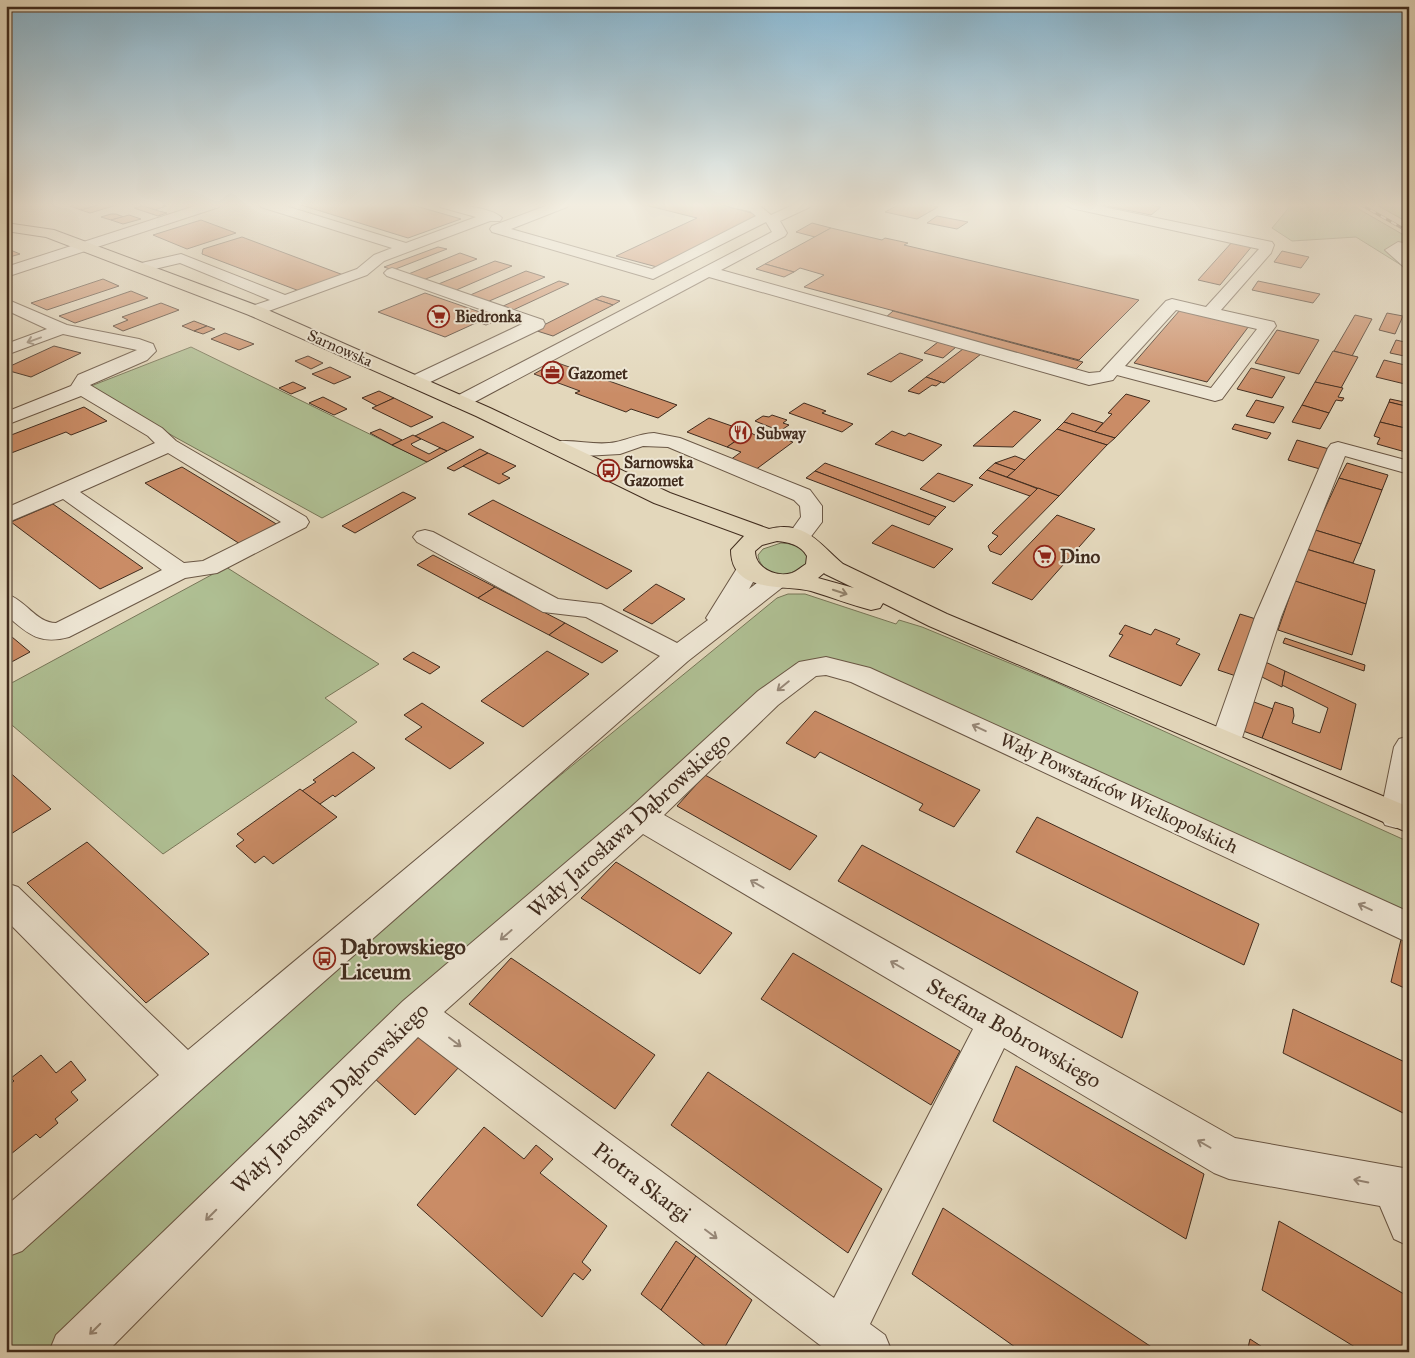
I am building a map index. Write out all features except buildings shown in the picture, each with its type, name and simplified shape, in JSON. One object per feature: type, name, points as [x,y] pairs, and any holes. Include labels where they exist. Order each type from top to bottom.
[{"type":"main road","name":"Sarnowska","points":[[143,267],[255,310],[460,402],[662,498],[766,536]]},
{"type":"main road","name":"Sarnowska","points":[[662,498],[745,560]]},
{"type":"main road","points":[[938,620],[882,605],[817,584],[757,576],[745,560],[756,539],[777,534],[798,538],[812,545],[819,556],[834,568],[938,620],[1226,741],[1402,819]]},
{"type":"main road","points":[[784,580],[812,572],[820,562],[819,556]]},
{"type":"street","points":[[6,272],[20,267]]},
{"type":"street","points":[[204,267],[284,300]]},
{"type":"street","points":[[255,310],[362,272],[370,267]]},
{"type":"street","points":[[630,267],[653,274],[666,267]]},
{"type":"street","points":[[460,402],[718,267]]},
{"type":"street","points":[[1210,312],[1250,267]]},
{"type":"street","points":[[709,272],[1089,379],[1106,376],[1114,369],[1172,304],[1268,326],[1215,395],[1114,369]]},
{"type":"street","points":[[392,273],[537,324],[415,382]]},
{"type":"street","points":[[6,304],[62,330],[138,344],[147,348],[148,351],[141,356],[85,379],[80,384],[81,389]]},
{"type":"street","points":[[6,350],[62,330]]},
{"type":"street","points":[[6,418],[81,389]]},
{"type":"street","points":[[6,602],[40,631],[60,631],[179,571],[208,568],[298,522],[81,389]]},
{"type":"street","points":[[6,516],[65,491],[162,438]]},
{"type":"street","points":[[6,497],[162,438]]},
{"type":"street","points":[[557,447],[584,450],[620,448],[639,440],[654,439],[673,442],[795,492],[810,504],[813,514],[811,522],[798,538]]},
{"type":"street","points":[[612,473],[620,448]]},
{"type":"street","points":[[1226,741],[1268,617],[1338,448],[1409,468]]},
{"type":"street","points":[[65,491],[179,571]]},
{"type":"street","points":[[424,537],[552,606],[592,610],[679,655]]},
{"type":"street","points":[[717,624],[745,560]]},
{"type":"street","points":[[6,1235],[187,1076],[679,655],[717,624],[732,616],[784,580]]},
{"type":"street","name":"Wały Jarosława Dąbrowskiego","points":[[73,1352],[416,1013],[641,817],[768,698],[809,668],[826,666]]},
{"type":"street","name":"Wały Powstańców Wielkopolskich","points":[[826,666],[860,675],[922,702],[1409,928]]},
{"type":"street","points":[[1402,819],[1409,747]]},
{"type":"street","name":"Stefana Bobrowskiego","points":[[641,817],[1229,1158],[1404,1200]]},
{"type":"street","points":[[6,898],[187,1076]]},
{"type":"street","name":"Piotra Skargi","points":[[416,1013],[855,1342]]},
{"type":"street","points":[[855,1342],[996,1023]]},
{"type":"green space","points":[[191,347],[427,462],[322,518],[173,436],[91,386]]},
{"type":"green space","points":[[781,543],[792,544],[809,552],[810,565],[790,575],[778,574],[767,569],[759,561],[758,555],[763,549]]},
{"type":"green space","points":[[226,567],[379,664],[325,698],[357,722],[163,854],[6,720],[6,686]]},
{"type":"green space","points":[[788,594],[805,594],[896,624],[899,620],[922,627],[1053,681],[1409,842],[1409,918],[826,658],[795,664],[651,795],[52,1352],[6,1352],[6,1259],[127,1150],[546,787],[777,598]]},
{"type":"place","name":"Biedronka","points":[[439,316]]},
{"type":"place","name":"Gazomet","points":[[552,373]]},
{"type":"place","name":"Subway","points":[[740,433]]},
{"type":"place","name":"Sarnowska Gazomet","points":[[608,471]]},
{"type":"place","name":"Dino","points":[[1044,556]]},
{"type":"place","name":"Dąbrowskiego Liceum","points":[[324,959]]}]
